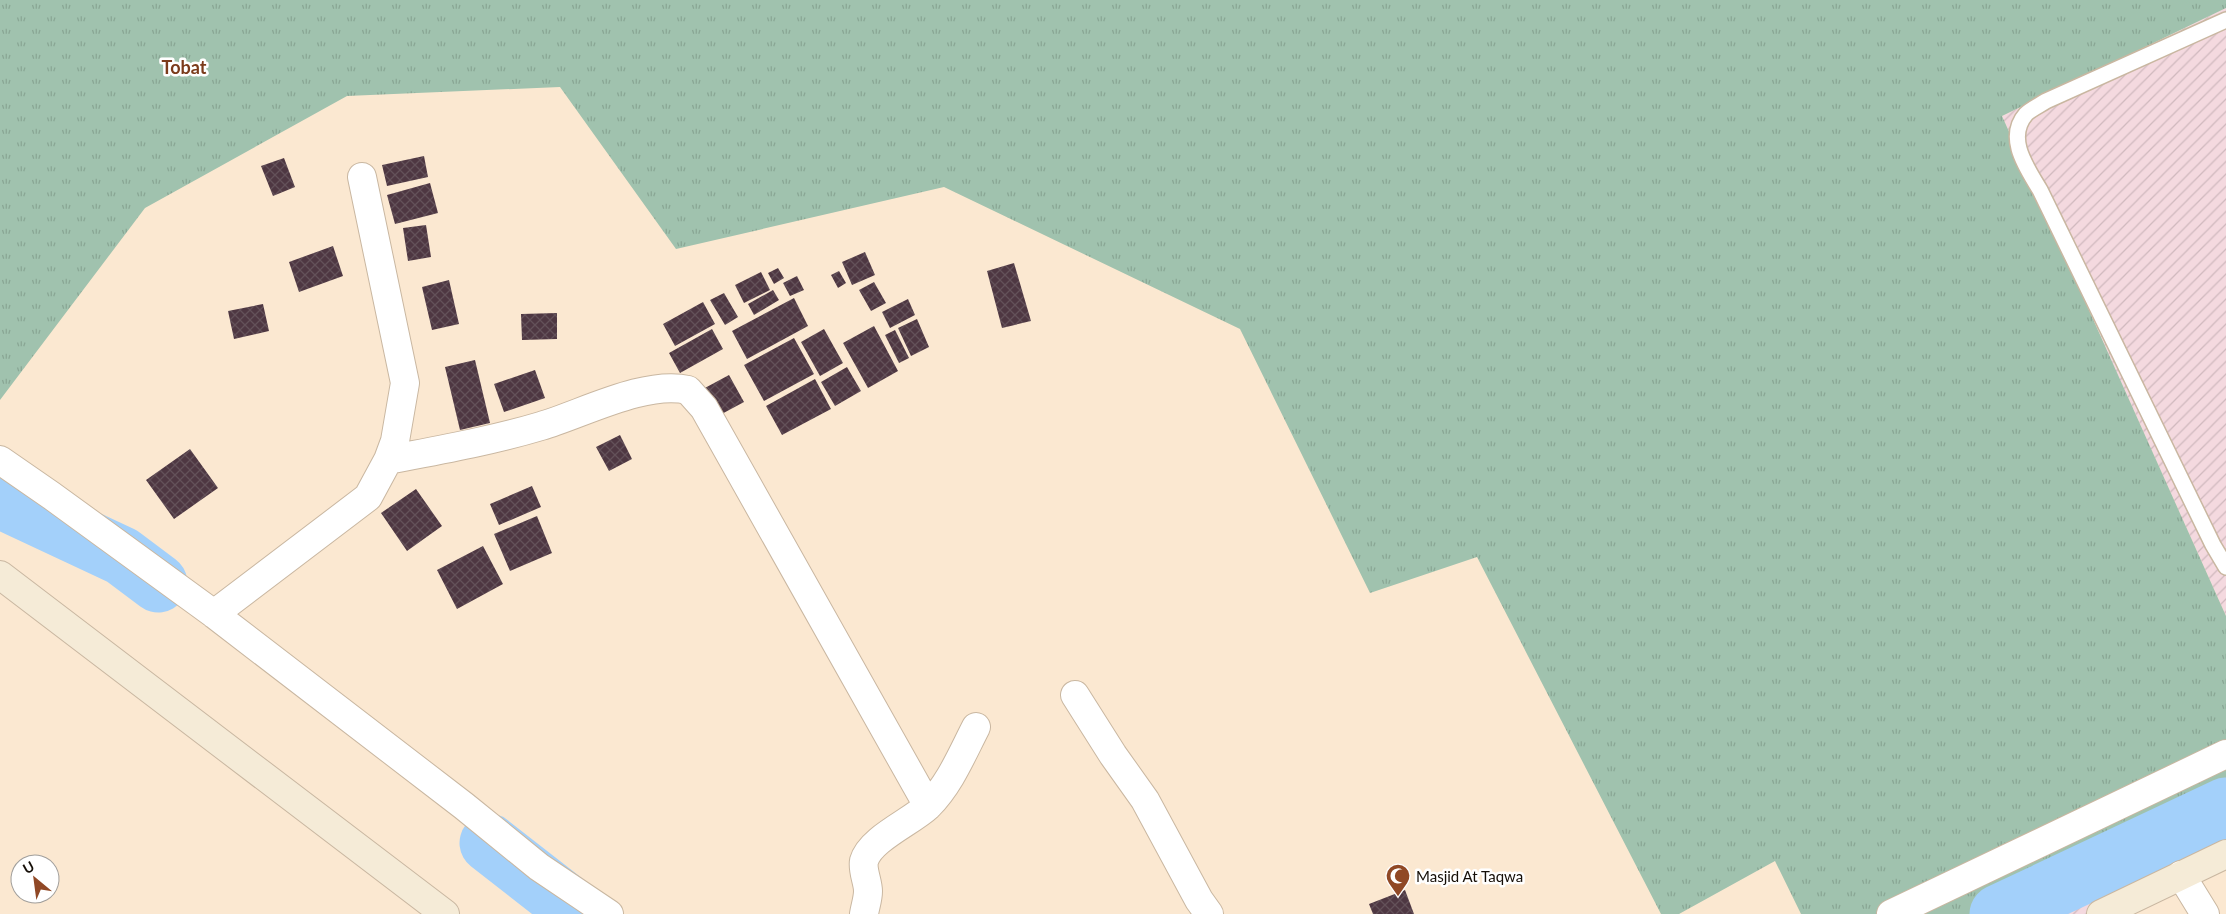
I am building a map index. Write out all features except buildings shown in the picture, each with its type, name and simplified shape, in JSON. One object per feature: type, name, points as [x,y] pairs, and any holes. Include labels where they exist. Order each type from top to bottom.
[{"type":"main road","points":[[0,575],[445,914]]},
{"type":"main road","points":[[2101,914],[2226,854]]},
{"type":"street","points":[[214,614],[368,497],[388,460],[395,441],[405,382],[362,177]]},
{"type":"street","points":[[388,460],[543,426],[593,406],[663,388],[688,390],[704,408],[928,806]]},
{"type":"street","points":[[0,460],[214,614],[464,806],[539,867],[609,914]]},
{"type":"street","points":[[1076,695],[1113,755],[1145,800],[1199,900],[1209,914]]},
{"type":"street","points":[[864,914],[868,891],[864,862],[869,850],[878,841],[900,828],[928,806],[946,783],[976,727]]},
{"type":"street","points":[[1892,914],[2226,754]]},
{"type":"street","points":[[2181,875],[2204,914]]},
{"type":"lane","points":[[2226,20],[2046,101],[2026,114],[2018,128],[2017,143],[2023,161],[2040,190],[2226,567]]},
{"type":"shaded area","points":[[2226,8],[2226,616],[2002,116]]},
{"type":"shaded area","points":[[2092,882],[2110,914],[2024,914]]},
{"type":"green space","points":[[0,0],[2226,0],[2226,8],[2002,116],[2226,616],[2226,812],[2092,882],[2024,914],[1801,914],[1775,861],[1679,914],[1661,914],[1477,557],[1370,593],[1240,329],[944,187],[676,249],[560,87],[347,96],[145,208],[0,400]]},
{"type":"waterway","points":[[0,499],[122,556],[158,583]]},
{"type":"waterway","points":[[1999,914],[2226,807]]},
{"type":"waterway","points":[[489,843],[580,914]]},
{"type":"place","name":"Masjid At Taqwa","points":[[1398,897]]},
{"type":"district","name":"Tobat","points":[[184,67]]}]
